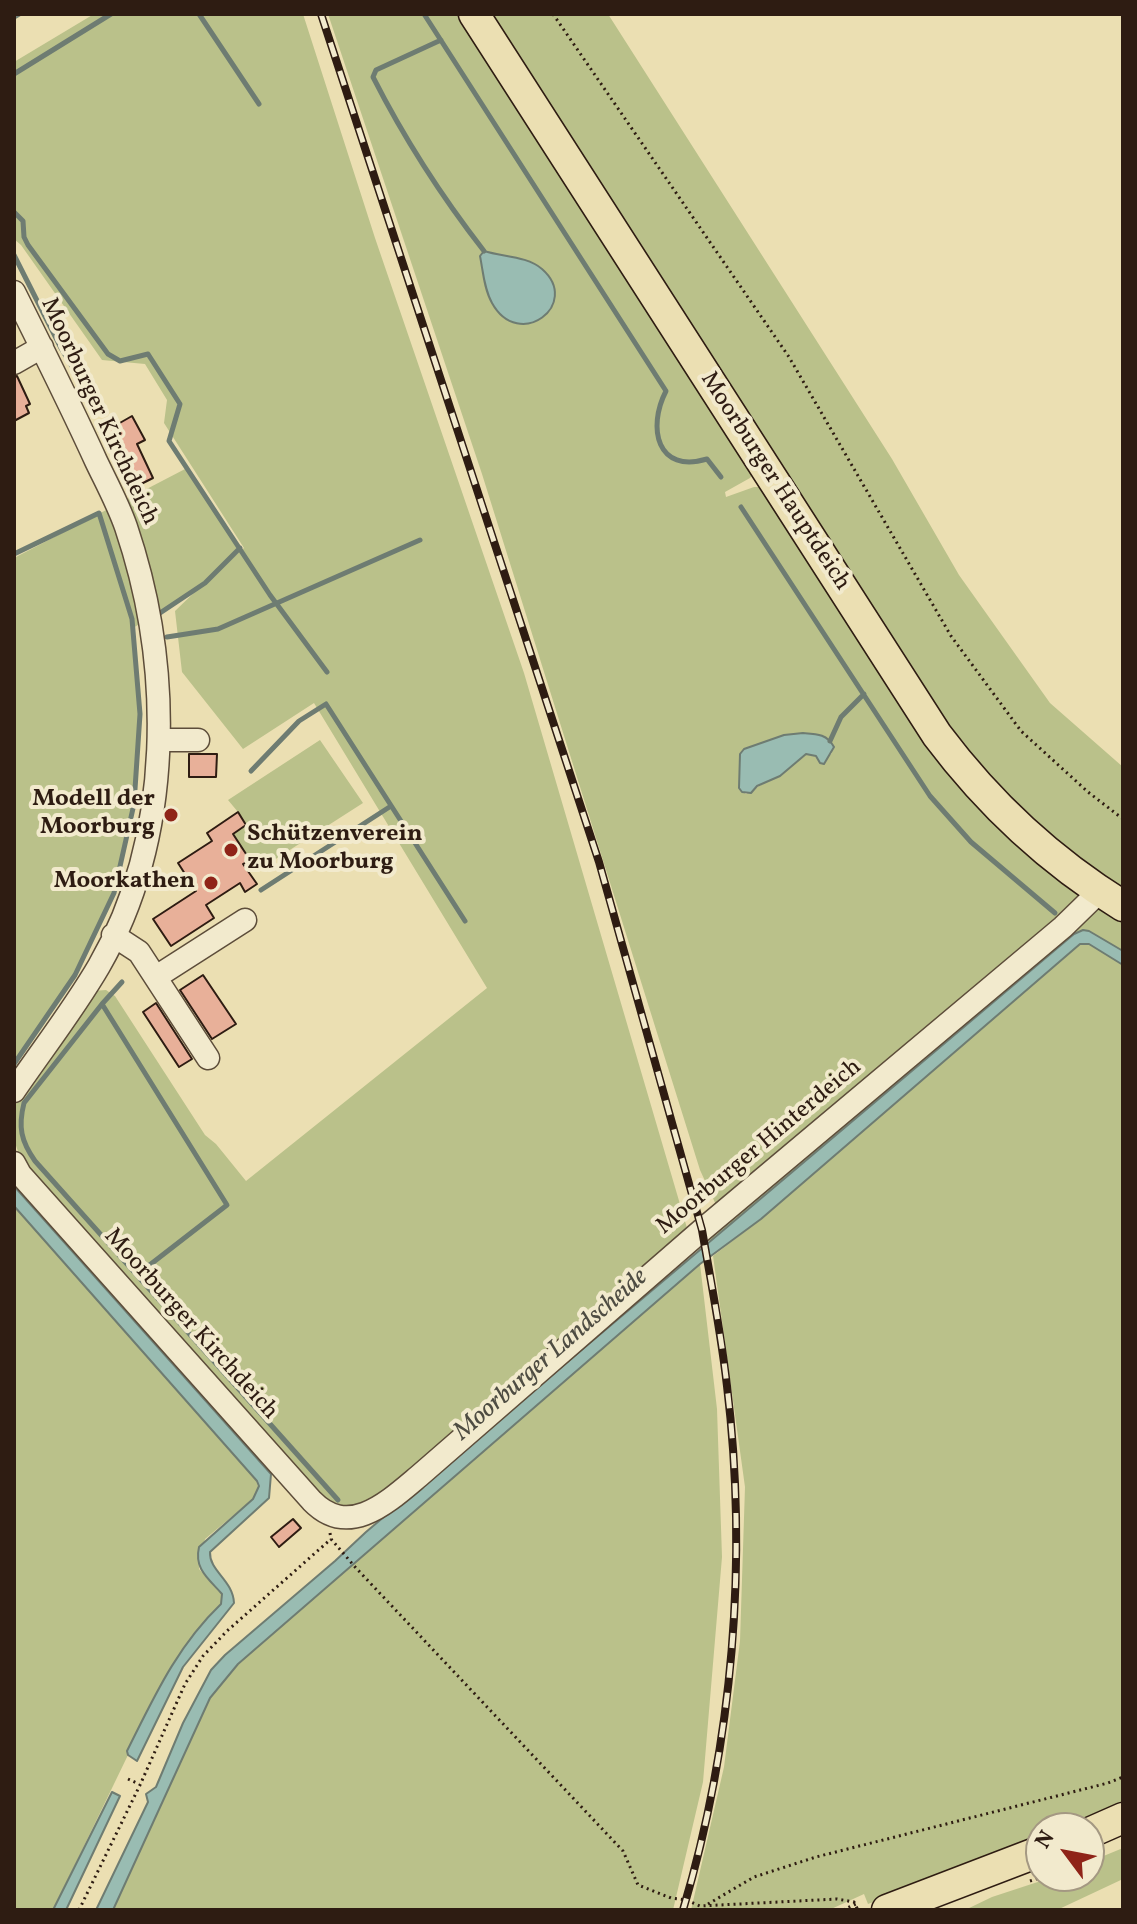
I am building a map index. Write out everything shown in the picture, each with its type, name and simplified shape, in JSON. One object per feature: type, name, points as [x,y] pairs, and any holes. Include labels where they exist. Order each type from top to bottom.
[{"type":"main road","name":"Moorburger Hauptdeich","points":[[474,14],[937,735],[980,788],[1018,827],[1112,898]]},
{"type":"main road","points":[[903,1908],[1025,1858]]},
{"type":"street","name":"Moorburger Kirchdeich","points":[[14,292],[125,525],[151,624],[159,740],[155,796],[146,848],[126,905],[99,965],[14,1091]]},
{"type":"street","points":[[14,363],[42,347]]},
{"type":"street","points":[[159,740],[198,740]]},
{"type":"street","name":"Moorburger Hinterdeich","points":[[332,1528],[345,1518],[362,1514],[397,1495],[702,1230],[1063,927],[1112,898]]},
{"type":"street","points":[[156,977],[245,920]]},
{"type":"street","points":[[113,935],[139,952],[208,1058]]},
{"type":"street","name":"Moorburger Kirchdeich","points":[[14,1163],[20,1174],[312,1501],[332,1528]]},
{"type":"path","points":[[553,14],[789,357],[951,636],[1021,731],[1088,792],[1123,819]]},
{"type":"path","points":[[79,1910],[185,1684],[203,1656],[332,1528],[338,1547],[356,1568],[623,1851],[638,1885],[671,1898],[705,1906],[837,1899],[856,1904]]},
{"type":"path","points":[[705,1906],[754,1877],[789,1865],[1123,1777]]},
{"type":"path","points":[[128,1779],[140,1785]]},
{"type":"path","points":[[843,1910],[856,1904]]},
{"type":"path","points":[[856,1904],[858,1910]]},
{"type":"green space","points":[[94,14],[303,14],[375,238],[524,673],[687,1228],[374,1504],[338,1504],[308,1484],[28,1171],[13,1132],[14,1112],[21,1091],[93,991],[106,990],[115,996],[205,1135],[246,1181],[487,988],[314,703],[243,749],[182,672],[175,611],[202,585],[133,628],[140,714],[134,804],[114,893],[75,975],[14,1064],[14,558],[187,468],[239,547],[209,579],[244,548],[164,423],[167,400],[145,364],[102,360],[14,239],[14,62]]},
{"type":"green space","points":[[328,14],[463,14],[755,471],[750,478],[725,492],[726,497],[754,487],[765,487],[938,751],[1074,884],[1079,895],[1077,904],[717,1207],[700,1170],[482,474]],"holes":[[[784,735],[832,753],[826,759],[806,754],[746,794],[739,788],[740,754],[744,749]]]},
{"type":"green space","points":[[490,14],[608,14],[892,459],[959,575],[1050,703],[1123,767],[1123,896],[1068,859],[960,751],[966,745],[947,723]]},
{"type":"green space","points":[[320,740],[363,803],[257,871],[233,834],[238,812],[228,800]]},
{"type":"green space","points":[[1101,909],[1123,918],[1123,951],[1089,931],[1074,934],[710,1243],[707,1235],[1095,910]]},
{"type":"green space","points":[[1080,944],[1089,944],[1123,965],[1123,1804],[1105,1812],[1025,1812],[1025,1844],[868,1904],[864,1894],[829,1910],[691,1910],[724,1767],[740,1641],[745,1487],[713,1256],[761,1219]]},
{"type":"green space","points":[[14,1206],[259,1486],[253,1499],[205,1539],[199,1569],[222,1594],[221,1605],[127,1751],[128,1755],[53,1910],[14,1910]]},
{"type":"green space","points":[[700,1264],[717,1409],[722,1557],[703,1782],[673,1910],[113,1910],[210,1698],[238,1664]]},
{"type":"green space","points":[[1123,1848],[1123,1879],[1105,1887],[1105,1855]]},
{"type":"green space","points":[[1025,1886],[1025,1892],[1095,1892],[1057,1910],[965,1910]]},
{"type":"water","points":[[484,251],[522,259],[542,269],[552,283],[555,296],[551,308],[542,318],[530,323],[517,323],[504,317],[487,292],[480,256]]},
{"type":"water","points":[[803,733],[828,739],[834,747],[824,764],[816,756],[806,754],[780,776],[757,786],[751,793],[742,792],[739,788],[740,754],[744,749],[784,735]]},
{"type":"water","points":[[1083,930],[1123,951],[1123,965],[1089,944],[1080,944],[761,1219],[700,1264],[238,1664],[210,1698],[113,1910],[96,1910],[148,1802],[146,1794],[156,1787],[183,1723],[211,1670],[225,1655],[366,1532],[1074,934]]},
{"type":"water","points":[[14,1186],[271,1474],[269,1498],[210,1552],[213,1565],[230,1588],[234,1603],[183,1667],[137,1761],[127,1751],[157,1692],[192,1637],[221,1604],[222,1594],[200,1567],[199,1547],[253,1499],[259,1486],[14,1206]]},
{"type":"water","points":[[112,1792],[120,1796],[66,1910],[53,1910]]},
{"type":"building","points":[[17,376],[30,404],[26,406],[29,413],[14,421],[14,377]]},
{"type":"building","points":[[132,416],[145,440],[137,444],[153,478],[133,488],[104,432]]},
{"type":"building","points":[[189,754],[217,754],[216,777],[189,777]]},
{"type":"building","points":[[238,812],[246,825],[233,834],[250,860],[243,864],[257,884],[245,892],[240,883],[206,905],[214,918],[171,946],[153,919],[196,891],[178,863],[212,841],[207,833]]},
{"type":"building","points":[[203,975],[236,1024],[212,1039],[180,990]]},
{"type":"building","points":[[156,1003],[192,1059],[179,1067],[143,1012]]},
{"type":"building","points":[[293,1519],[301,1528],[279,1547],[271,1537]]},
{"type":"waterway","points":[[14,17],[19,14]]},
{"type":"waterway","points":[[14,74],[111,14]]},
{"type":"waterway","points":[[199,14],[259,104]]},
{"type":"waterway","points":[[424,14],[666,391],[660,405],[657,433],[667,454],[690,462],[707,459],[721,477]]},
{"type":"waterway","points":[[441,40],[376,70],[373,77],[424,167],[484,251]]},
{"type":"waterway","points":[[14,212],[23,221],[28,245],[108,354],[120,361],[148,354],[180,404],[169,441],[270,595],[327,672]]},
{"type":"waterway","points":[[14,255],[82,383]]},
{"type":"waterway","points":[[741,507],[930,796],[971,842],[1055,913]]},
{"type":"waterway","points":[[14,554],[99,513],[132,619],[140,714],[134,804],[114,893],[75,975],[14,1064]]},
{"type":"waterway","points":[[167,637],[218,629],[420,540]]},
{"type":"waterway","points":[[160,613],[205,583],[240,548]]},
{"type":"waterway","points":[[830,741],[841,717],[864,694]]},
{"type":"waterway","points":[[251,771],[299,721],[326,704],[465,921]]},
{"type":"waterway","points":[[261,890],[391,806]]},
{"type":"waterway","points":[[102,1004],[122,982]]},
{"type":"waterway","points":[[138,1274],[227,1205],[102,1004],[24,1103],[21,1127],[27,1147],[35,1161],[338,1500]]},
{"type":"railway","points":[[321,14],[599,862],[702,1230],[727,1386],[736,1518],[735,1584],[732,1650],[714,1782],[683,1910]]},
{"type":"place","name":"Modell der Moorburg","points":[[171,815]]},
{"type":"place","name":"Schützenverein zu Moorburg","points":[[231,850]]},
{"type":"place","name":"Moorkathen","points":[[211,883]]},
{"type":"water label","name":"Moorburger Landscheide","points":[[552,1356]]}]
